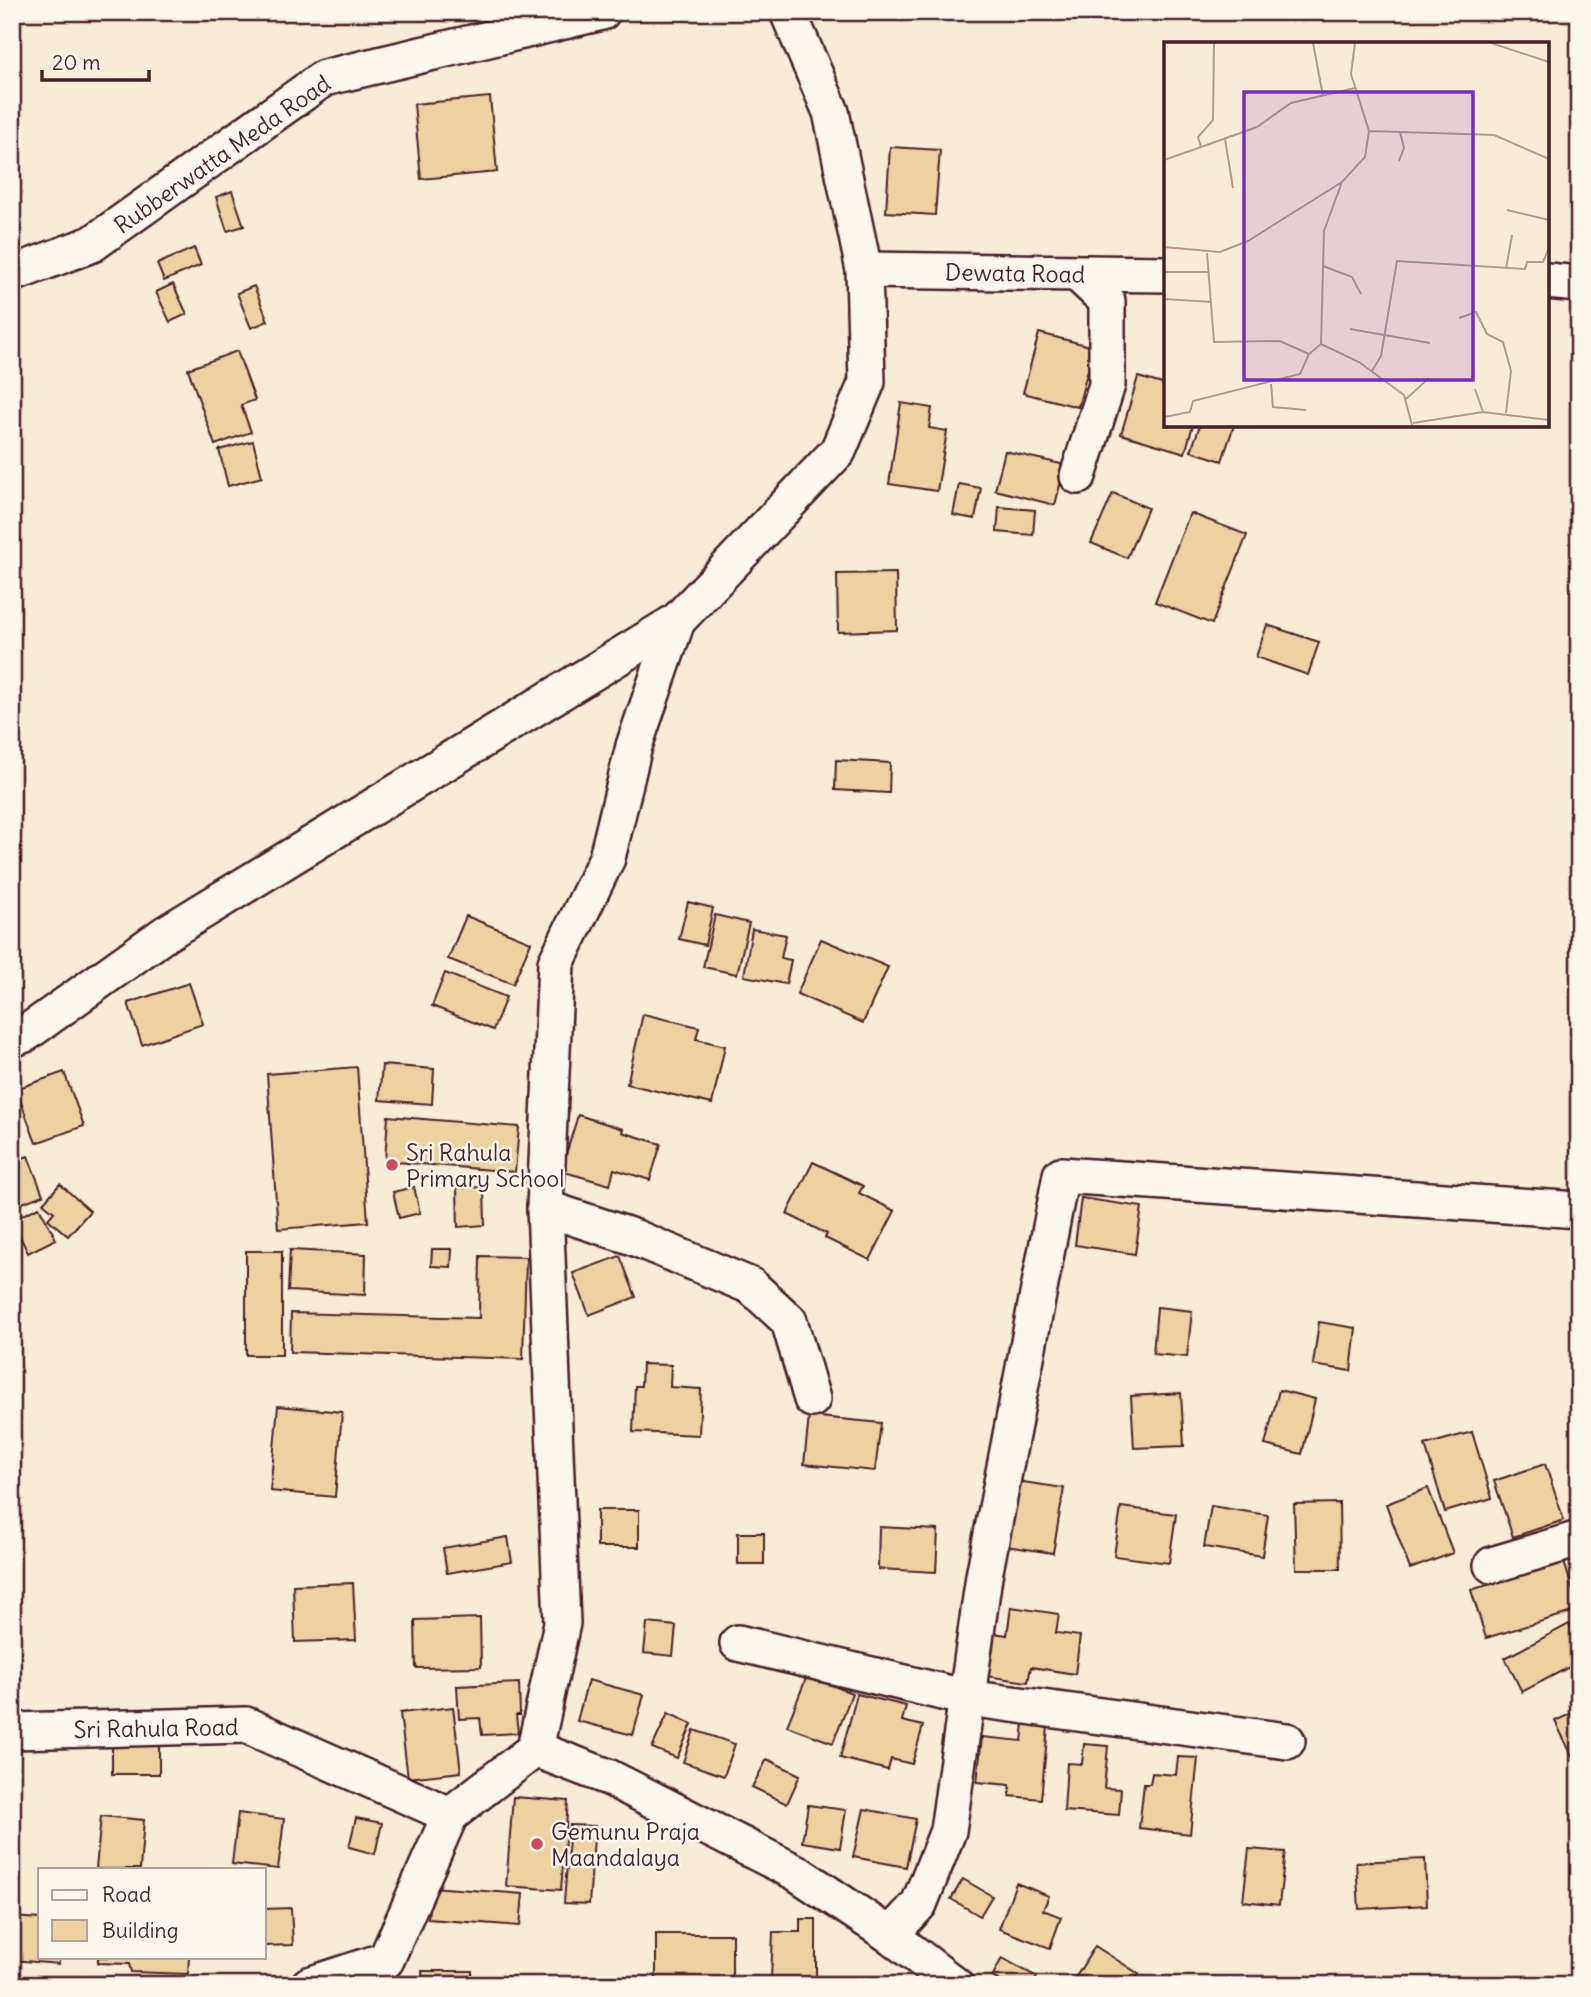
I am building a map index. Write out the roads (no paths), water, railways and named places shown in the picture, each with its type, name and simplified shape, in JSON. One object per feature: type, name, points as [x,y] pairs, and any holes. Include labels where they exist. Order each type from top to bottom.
[{"type":"street","name":"Rubberwatta Meda Road","points":[[12,274],[92,244],[324,78],[543,19],[602,12]]},
{"type":"street","points":[[12,1039],[24,1034],[165,933],[677,621],[838,451],[867,382],[864,270],[831,111],[788,12]]},
{"type":"street","name":"Dewata Road","points":[[864,270],[1164,274]]},
{"type":"street","points":[[1078,274],[1107,301],[1107,385],[1078,476]]},
{"type":"street","points":[[1549,281],[1579,284]]},
{"type":"street","points":[[309,1985],[386,1960],[450,1815],[535,1749],[562,1623],[545,1208],[556,963],[607,858],[634,746],[677,621]]},
{"type":"street","points":[[890,1935],[919,1904],[948,1831],[985,1576],[1061,1175],[1579,1210]]},
{"type":"street","points":[[545,1208],[633,1237],[751,1286],[789,1321],[812,1399]]},
{"type":"street","points":[[1492,1565],[1579,1539]]},
{"type":"street","points":[[738,1643],[967,1698],[1287,1741]]},
{"type":"street","name":"Sri Rahula Road","points":[[12,1731],[246,1725],[450,1815]]},
{"type":"street","points":[[535,1749],[608,1777],[797,1872],[890,1935],[955,1985]]},
{"type":"place","name":"Sri Rahula Primary School","points":[[392,1165]]},
{"type":"place","name":"Gemunu Praja Maandalaya","points":[[537,1844]]}]
